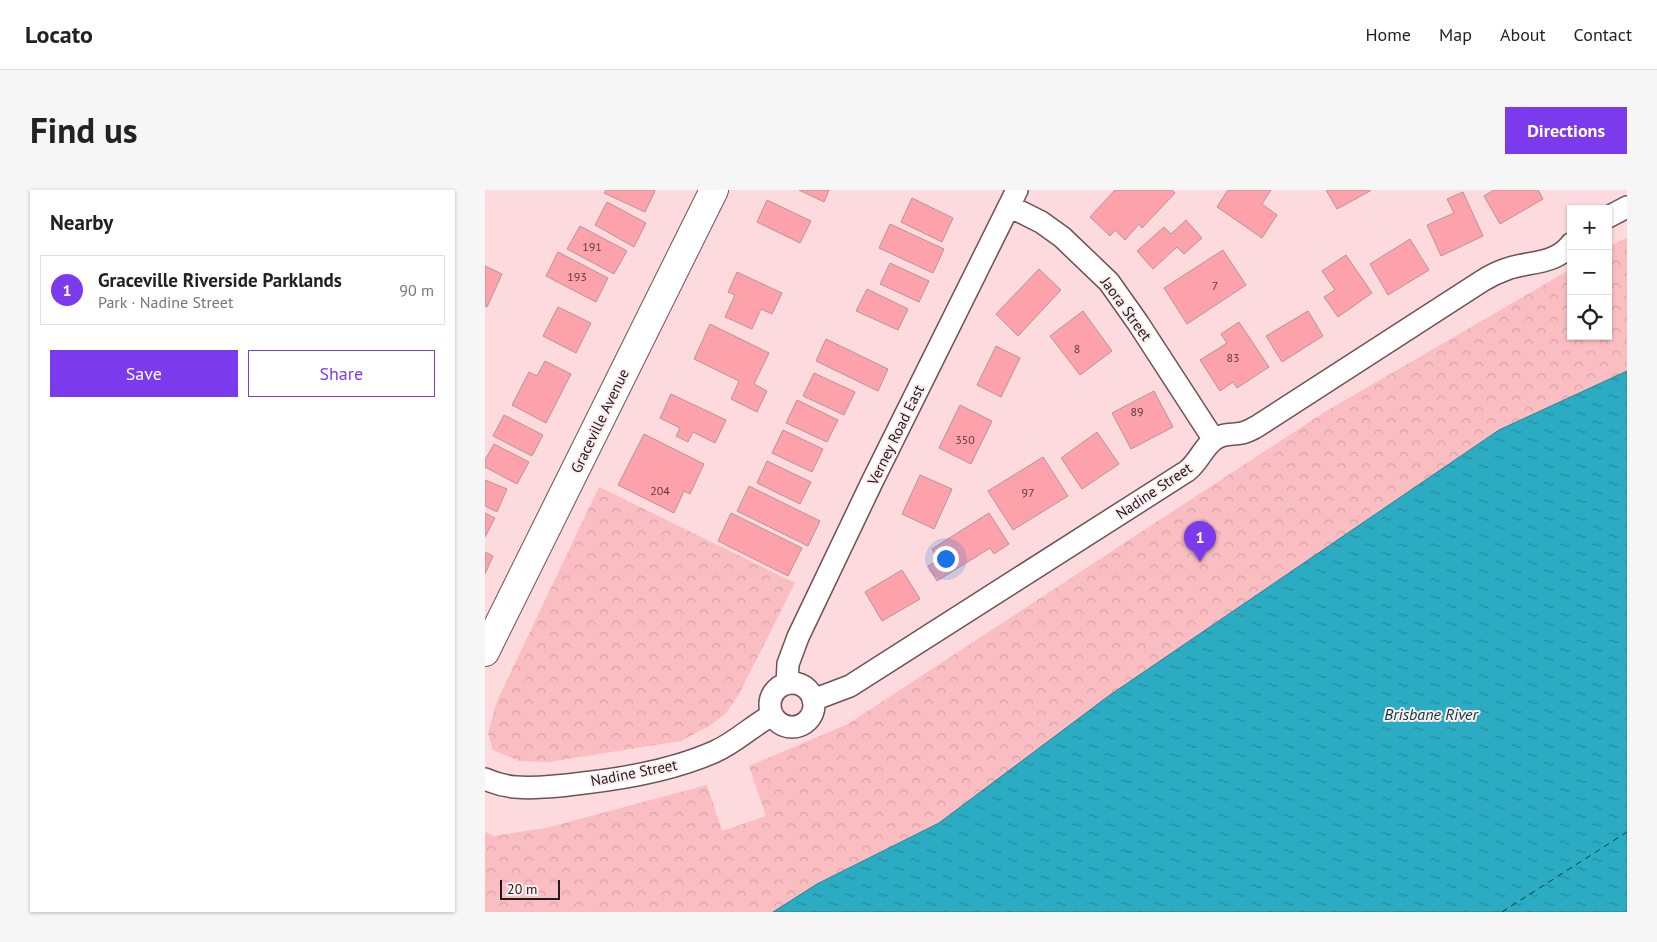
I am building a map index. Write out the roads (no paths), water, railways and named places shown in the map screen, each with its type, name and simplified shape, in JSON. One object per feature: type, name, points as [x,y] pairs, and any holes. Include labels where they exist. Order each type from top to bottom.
[{"type":"main road","name":"Graceville Avenue","points":[[485,652],[714,190]]},
{"type":"street","name":"Jaora Street","points":[[1013,198],[1062,237],[1109,282],[1214,440]]},
{"type":"street","name":"Verney Road East","points":[[787,684],[788,664],[798,637],[876,473],[1013,198]]},
{"type":"street","points":[[1612,215],[1627,207]]},
{"type":"street","points":[[1214,440],[1223,435],[1241,433],[1256,427],[1482,281],[1508,268],[1554,258],[1567,248]]},
{"type":"street","name":"Nadine Street","points":[[813,700],[851,686],[1187,471],[1197,463],[1206,448],[1214,440]]},
{"type":"street","points":[[787,684],[794,684],[806,689],[813,700],[812,714],[802,725],[789,727],[782,725],[772,716],[770,709],[772,696],[781,686],[787,684]]},
{"type":"street","name":"Nadine Street","points":[[485,779],[514,787],[567,786],[657,771],[716,752],[772,716]]},
{"type":"water","name":"Brisbane River","points":[[1627,371],[1627,912],[773,912],[817,884],[939,823],[1110,695],[1499,430]]},
{"type":"place","name":"Graceville Riverside Parklands","points":[[1200,562]]}]
